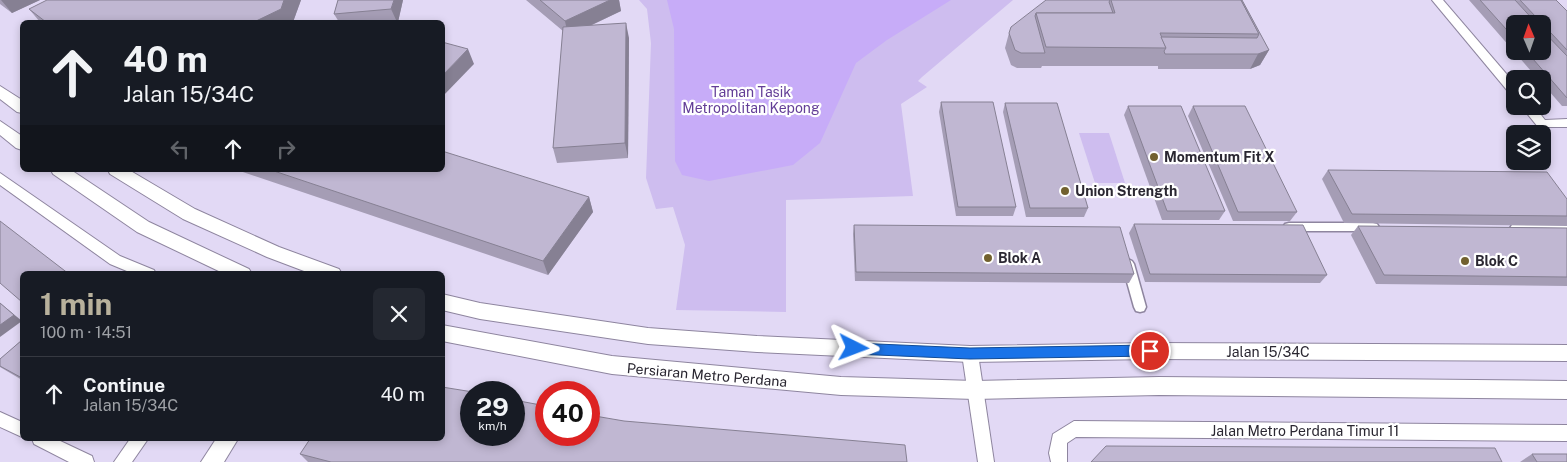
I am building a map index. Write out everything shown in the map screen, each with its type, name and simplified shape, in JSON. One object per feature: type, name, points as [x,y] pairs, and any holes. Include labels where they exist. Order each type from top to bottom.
[{"type":"street","points":[[1437,0],[1506,81]]},
{"type":"street","points":[[0,91],[20,106]]},
{"type":"street","points":[[1534,115],[1542,124],[1567,123]]},
{"type":"street","points":[[0,127],[20,142]]},
{"type":"street","points":[[62,172],[143,227],[237,271]]},
{"type":"street","points":[[119,172],[189,214],[273,252],[325,271]]},
{"type":"street","points":[[0,178],[115,260],[142,271]]},
{"type":"street","points":[[1274,227],[1389,227]]},
{"type":"street","points":[[1508,228],[1567,228]]},
{"type":"street","points":[[1124,254],[1140,307]]},
{"type":"street","points":[[445,303],[547,322],[648,336],[757,344],[970,354],[986,462]]},
{"type":"street","name":"Persiaran Metro Perdana","points":[[445,334],[639,369],[841,386],[975,390]]},
{"type":"street","name":"Jalan 15/34C","points":[[970,354],[1150,351],[1567,354]]},
{"type":"street","points":[[975,390],[1159,386],[1567,390]]},
{"type":"street","points":[[0,419],[20,429]]},
{"type":"street","name":"Jalan Metro Perdana Timur 11","points":[[1058,457],[1059,439],[1074,429],[1567,433]]},
{"type":"street","points":[[44,441],[86,462]]},
{"type":"street","points":[[122,462],[138,441]]},
{"type":"street","points":[[212,462],[227,441]]},
{"type":"green space","name":"Taman Tasik Metropolitan Kepong","points":[[639,0],[1013,0],[922,77],[918,81],[927,87],[901,104],[913,196],[786,200],[786,312],[676,310],[685,245],[673,207],[656,209],[646,178],[651,43],[647,9]]},
{"type":"green space","points":[[1079,133],[1109,133],[1125,183],[1095,183]]},
{"type":"shaded area","name":"Taman Tasik Metropolitan Kepong","points":[[667,0],[951,0],[887,40],[856,63],[820,143],[793,165],[709,181],[682,175],[675,161],[674,29]]},
{"type":"building","points":[[47,0],[284,0],[281,9],[258,20],[43,20],[29,9]]},
{"type":"building","points":[[338,0],[394,0],[391,9],[334,14]]},
{"type":"building","points":[[540,0],[610,0],[565,21]]},
{"type":"building","points":[[1046,0],[1110,0],[1113,13],[1036,13],[1035,16],[1045,53],[1021,53],[1015,50],[1009,33],[1011,27]]},
{"type":"building","points":[[1111,0],[1241,0],[1259,34],[1160,33],[1166,48],[1046,47],[1036,13],[1115,13]]},
{"type":"building","points":[[1241,0],[1269,50],[1258,54],[1165,54],[1166,48],[1161,37],[1257,38],[1259,34]]},
{"type":"building","points":[[1480,0],[1515,0],[1529,15],[1506,15],[1506,29]]},
{"type":"building","points":[[1520,0],[1556,0],[1567,11],[1567,50],[1551,33],[1551,15],[1534,15]]},
{"type":"building","points":[[626,23],[625,143],[553,148],[563,27]]},
{"type":"building","points":[[1551,39],[1567,56],[1567,98],[1551,80],[1551,70],[1543,70],[1534,60],[1551,60]]},
{"type":"building","points":[[445,43],[468,49],[445,73]]},
{"type":"building","points":[[941,102],[993,102],[1016,207],[958,207]]},
{"type":"building","points":[[1005,103],[1057,103],[1088,208],[1030,208]]},
{"type":"building","points":[[1128,106],[1181,106],[1225,211],[1167,211]]},
{"type":"building","points":[[1193,106],[1245,106],[1297,212],[1238,212]]},
{"type":"building","points":[[445,152],[589,197],[543,261],[277,172],[445,172]]},
{"type":"building","points":[[1328,170],[1547,172],[1567,199],[1567,216],[1352,214]]},
{"type":"building","points":[[0,221],[65,271],[20,271],[20,300],[0,283]]},
{"type":"building","points":[[1134,224],[1303,225],[1327,275],[1150,274]]},
{"type":"building","name":"Blok A","points":[[854,225],[1120,227],[1134,274],[856,272]]},
{"type":"building","name":"Blok C","points":[[1358,226],[1567,228],[1567,277],[1384,275]]},
{"type":"building","points":[[0,303],[14,315],[0,325]]},
{"type":"building","points":[[20,342],[20,377],[0,366],[0,359]]},
{"type":"building","points":[[445,387],[460,390],[460,446],[525,446],[525,402],[535,404],[535,446],[600,446],[600,417],[624,421],[905,445],[907,462],[331,462],[300,454],[309,441],[445,441]]},
{"type":"building","points":[[1106,446],[1495,448],[1502,462],[1091,462]]},
{"type":"building","points":[[1532,454],[1567,454],[1567,462],[1537,462]]},
{"type":"place","name":"Momentum Fit X","points":[[1154,157]]},
{"type":"place","name":"Union Strength","points":[[1065,191]]},
{"type":"place","name":"Blok A","points":[[988,258]]},
{"type":"place","name":"Blok C","points":[[1465,261]]},
{"type":"route","points":[[854,348],[970,354],[1150,351]]}]
